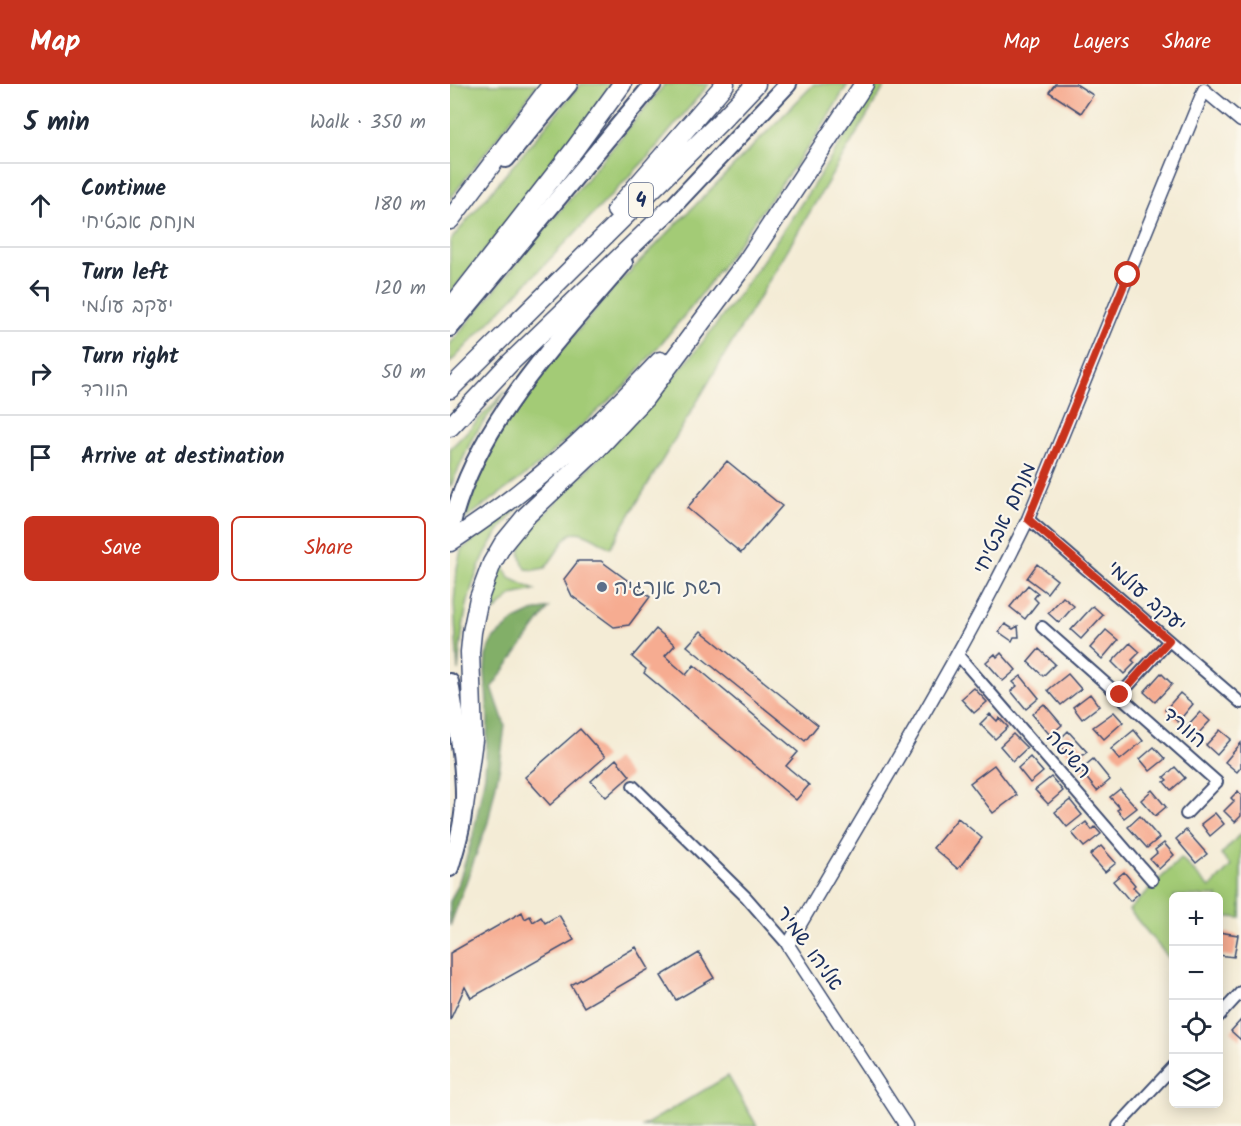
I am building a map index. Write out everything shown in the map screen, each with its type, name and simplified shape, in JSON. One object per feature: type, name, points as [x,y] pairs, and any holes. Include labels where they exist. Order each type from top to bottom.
[{"type":"highway","points":[[450,222],[552,84]]},
{"type":"highway","points":[[450,222],[569,84]]},
{"type":"highway","points":[[450,309],[574,150],[622,84]]},
{"type":"highway","points":[[450,328],[653,84]]},
{"type":"highway","points":[[525,315],[725,84]]},
{"type":"highway","name":"4","points":[[450,389],[756,84]]},
{"type":"highway","name":"4","points":[[450,427],[509,364],[671,208],[788,84]]},
{"type":"highway","points":[[450,868],[459,837],[473,740],[470,652],[472,632],[479,598],[492,564],[503,544],[526,516],[589,457],[645,398],[747,261],[862,84]]},
{"type":"highway","points":[[450,531],[467,478],[504,412],[544,356],[671,208]]},
{"type":"highway","points":[[450,542],[537,478],[610,413],[702,319],[724,292]]},
{"type":"highway","points":[[450,682],[461,757],[464,806]]},
{"type":"street","points":[[1205,87],[1241,122]]},
{"type":"street","name":"מנחם אבטיחי","points":[[788,945],[957,654],[1028,519],[1205,87]]},
{"type":"street","name":"יעקב עולמי","points":[[1028,519],[1241,703]]},
{"type":"street","name":"הוורד","points":[[1042,627],[1218,782],[1186,814]]},
{"type":"street","points":[[1120,695],[1169,640]]},
{"type":"street","name":"השיטה","points":[[957,654],[1152,880]]},
{"type":"street","name":"אליהו שמיר","points":[[633,786],[746,897],[788,945],[906,1126]]},
{"type":"street","points":[[1223,1012],[1241,992]]},
{"type":"street","points":[[1118,1126],[1169,1070]]},
{"type":"green space","points":[[450,84],[538,84],[450,199]]},
{"type":"green space","points":[[581,84],[612,84],[569,144],[450,294],[450,241]]},
{"type":"green space","points":[[665,84],[709,84],[648,157],[450,363],[450,344]]},
{"type":"green space","points":[[814,84],[848,84],[817,135],[694,304],[627,384],[535,468],[465,519],[476,485],[496,438],[550,364],[614,288]]},
{"type":"green space","points":[[879,84],[886,84],[610,548],[577,532],[566,539],[545,568],[526,569],[520,551],[534,526],[668,384],[702,343],[764,259]]},
{"type":"green space","points":[[506,391],[473,437],[450,488],[450,449]]},
{"type":"green space","points":[[527,497],[499,532],[478,569],[464,619],[458,671],[454,603],[461,550]]},
{"type":"green space","points":[[502,563],[510,578],[535,590],[512,595],[485,620],[489,599]]},
{"type":"green space","points":[[549,608],[492,687],[505,725],[500,765],[488,822],[450,926],[450,902],[458,885],[473,836],[485,774],[488,720],[486,656],[493,639],[515,620],[532,612]]},
{"type":"green space","points":[[1241,833],[1241,918],[1223,916],[1223,892],[1169,892],[1169,958],[1129,910],[1181,858],[1210,888],[1231,866],[1221,855]]},
{"type":"green space","points":[[728,1076],[757,1126],[643,1126]]},
{"type":"building","points":[[1055,84],[1076,84],[1093,95],[1081,113],[1049,92]]},
{"type":"building","points":[[727,461],[782,506],[741,553],[687,508]]},
{"type":"building","name":"רשת אנרגיה","points":[[578,561],[601,561],[650,597],[629,625],[614,627],[572,596],[564,579]]},
{"type":"building","points":[[1037,564],[1057,580],[1047,593],[1027,578]]},
{"type":"building","points":[[1028,585],[1038,593],[1034,598],[1038,602],[1025,619],[1010,607]]},
{"type":"building","points":[[1063,597],[1074,606],[1059,623],[1048,613]]},
{"type":"building","points":[[1093,606],[1103,615],[1081,639],[1071,630]]},
{"type":"building","points":[[1005,624],[1013,629],[1018,626],[1019,637],[1014,637],[1012,641],[999,632]]},
{"type":"building","points":[[656,629],[675,645],[665,656],[686,675],[694,665],[798,752],[786,766],[809,785],[796,800],[644,673],[646,669],[632,657]]},
{"type":"building","points":[[1106,630],[1118,640],[1102,659],[1090,648]]},
{"type":"building","points":[[701,631],[818,725],[805,741],[687,646]]},
{"type":"building","points":[[1130,643],[1140,652],[1132,660],[1135,663],[1124,674],[1112,662]]},
{"type":"building","points":[[1039,649],[1055,664],[1043,676],[1028,662]]},
{"type":"building","points":[[1001,653],[1016,670],[1003,681],[986,662],[995,654],[997,657]]},
{"type":"building","points":[[1161,673],[1172,684],[1155,702],[1144,692]]},
{"type":"building","points":[[1068,674],[1081,689],[1061,705],[1048,690]]},
{"type":"building","points":[[1021,676],[1039,698],[1026,709],[1011,691],[1017,686],[1013,682]]},
{"type":"building","points":[[974,688],[987,702],[974,713],[961,699]]},
{"type":"building","points":[[1180,693],[1193,704],[1178,722],[1165,710]]},
{"type":"building","points":[[1090,694],[1099,706],[1082,719],[1073,707]]},
{"type":"building","points":[[1044,704],[1062,725],[1050,735],[1032,714]]},
{"type":"building","points":[[1114,712],[1123,722],[1104,739],[1093,727]]},
{"type":"building","points":[[1200,712],[1210,721],[1195,737],[1185,728]]},
{"type":"building","points":[[990,714],[997,721],[999,718],[1008,727],[995,739],[980,724]]},
{"type":"building","points":[[580,729],[605,757],[550,805],[525,777]]},
{"type":"building","points":[[1134,730],[1143,741],[1120,760],[1111,749]]},
{"type":"building","points":[[1220,730],[1231,739],[1217,755],[1206,745]]},
{"type":"building","points":[[1068,731],[1087,752],[1079,758],[1073,752],[1069,755],[1057,742]]},
{"type":"building","points":[[1013,734],[1027,748],[1013,761],[1000,746]]},
{"type":"building","points":[[1241,743],[1241,767],[1237,772],[1225,762]]},
{"type":"building","points":[[1154,747],[1165,759],[1150,771],[1140,759]]},
{"type":"building","points":[[1030,757],[1043,772],[1030,783],[1018,768]]},
{"type":"building","points":[[616,759],[630,776],[606,797],[591,781]]},
{"type":"building","points":[[1093,759],[1110,780],[1097,791],[1080,770]]},
{"type":"building","points":[[994,765],[1017,795],[993,813],[970,783]]},
{"type":"building","points":[[1175,767],[1185,778],[1171,790],[1164,782],[1167,780],[1164,777]]},
{"type":"building","points":[[1051,777],[1063,791],[1048,804],[1035,790]]},
{"type":"building","points":[[1120,789],[1137,808],[1124,818],[1117,810],[1120,808],[1110,797]]},
{"type":"building","points":[[1152,790],[1166,807],[1155,816],[1141,800]]},
{"type":"building","points":[[1238,791],[1241,795],[1241,816],[1235,822],[1224,811],[1234,801],[1231,798]]},
{"type":"building","points":[[1070,800],[1082,815],[1067,827],[1055,812]]},
{"type":"building","points":[[1215,813],[1224,824],[1210,836],[1201,824]]},
{"type":"building","points":[[1140,816],[1159,838],[1147,848],[1128,827]]},
{"type":"building","points":[[958,818],[982,838],[958,869],[933,848]]},
{"type":"building","points":[[1086,822],[1092,830],[1095,827],[1101,834],[1084,847],[1072,833]]},
{"type":"building","points":[[1186,830],[1207,854],[1196,863],[1176,839]]},
{"type":"building","points":[[1164,843],[1174,855],[1159,869],[1150,859],[1157,853],[1155,850]]},
{"type":"building","points":[[1101,846],[1116,863],[1105,872],[1090,855]]},
{"type":"building","points":[[1124,872],[1139,893],[1130,901],[1113,881]]},
{"type":"building","points":[[522,912],[525,919],[530,916],[533,922],[541,917],[545,923],[559,915],[574,940],[471,998],[465,987],[450,1020],[450,953]]},
{"type":"building","points":[[1223,933],[1238,935],[1234,957],[1223,956]]},
{"type":"building","points":[[636,947],[649,969],[584,1007],[571,985]]},
{"type":"building","points":[[699,953],[714,978],[676,1000],[661,976]]},
{"type":"building","points":[[1241,1020],[1241,1040],[1231,1031]]},
{"type":"place","name":"רשת אנרגיה","points":[[602,587]]},
{"type":"route","points":[[1120,695],[1169,640],[1028,519],[1128,275]]}]
